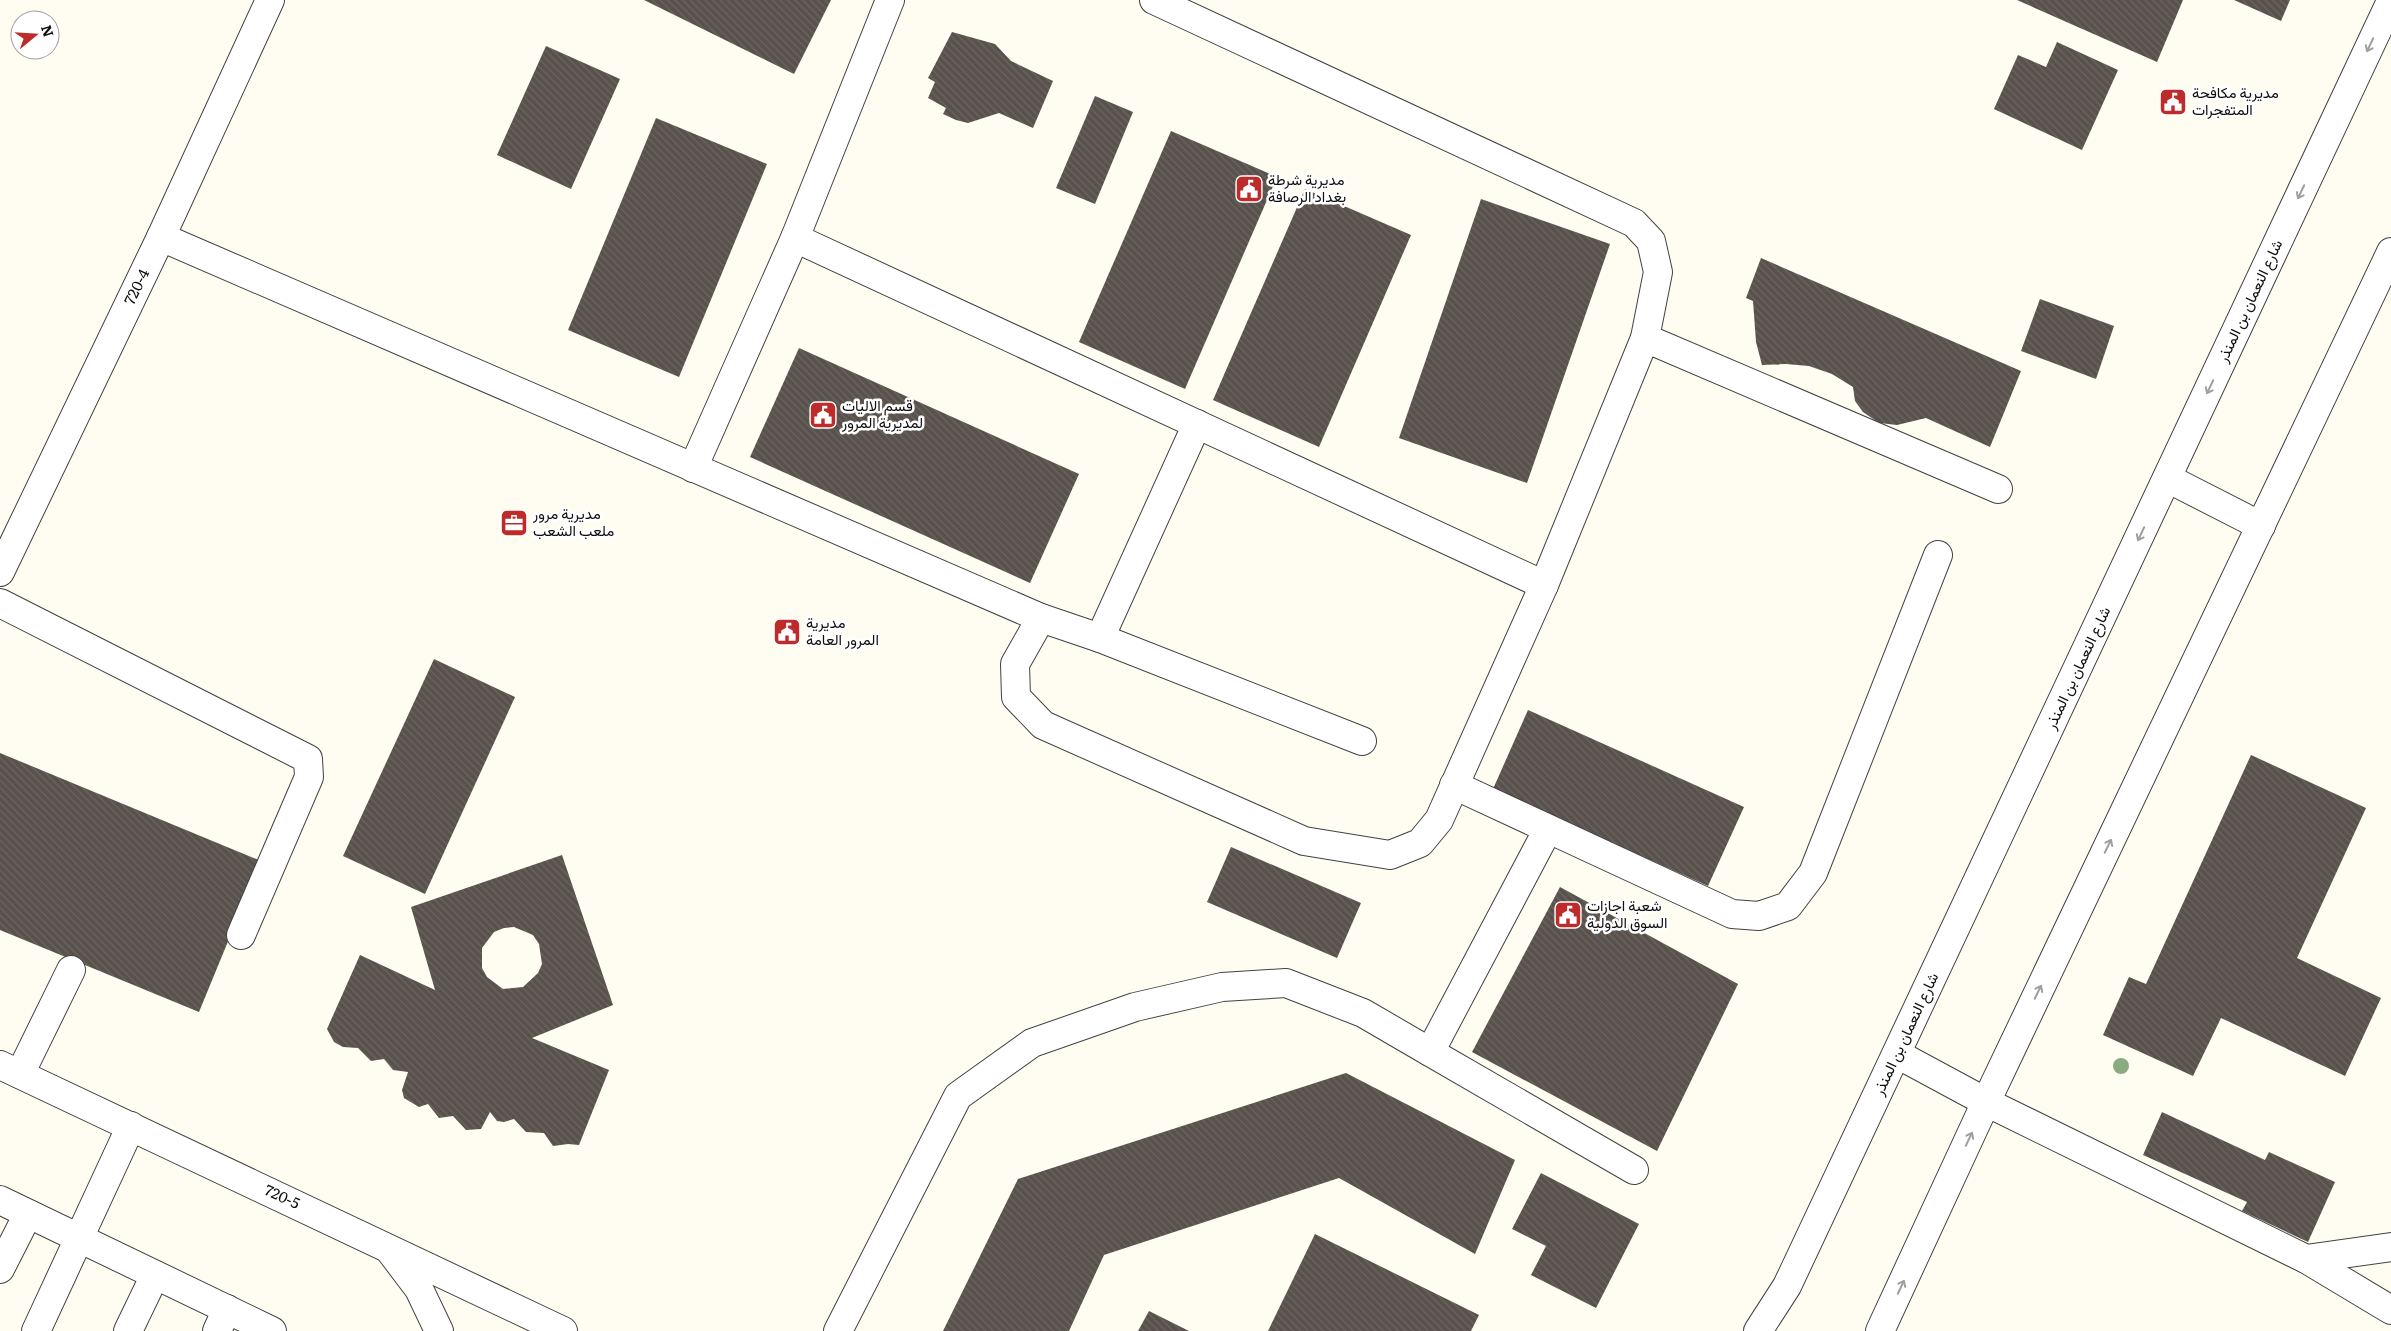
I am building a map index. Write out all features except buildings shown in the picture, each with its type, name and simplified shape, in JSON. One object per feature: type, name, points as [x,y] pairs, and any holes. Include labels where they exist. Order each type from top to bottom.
[{"type":"street","name":"720-4","points":[[0,572],[161,237],[270,0]]},
{"type":"street","points":[[693,468],[795,238],[890,0]]},
{"type":"street","points":[[1041,618],[1015,664],[1016,697],[1044,725],[1304,841],[1390,855],[1420,843],[1439,820],[1544,585],[1645,338],[1658,272],[1651,241],[1634,223],[1154,0]]},
{"type":"street","name":"شارع النعمان بن المنذر","points":[[1758,1331],[1787,1286],[1898,1054],[2391,1]]},
{"type":"street","points":[[161,237],[1041,618],[1100,638],[1362,741]]},
{"type":"street","points":[[795,238],[1544,585]]},
{"type":"street","points":[[1880,1331],[1986,1102],[2389,261]]},
{"type":"street","points":[[1645,338],[1998,489]]},
{"type":"street","points":[[1100,638],[1197,424]]},
{"type":"street","points":[[2167,478],[2261,526]]},
{"type":"street","points":[[1454,785],[1732,914],[1759,916],[1788,906],[1813,873],[1938,556]]},
{"type":"street","points":[[0,603],[308,759],[309,778],[241,934]]},
{"type":"street","points":[[1430,1052],[1548,829]]},
{"type":"street","points":[[10,1070],[71,970]]},
{"type":"street","points":[[838,1331],[958,1096],[1032,1044],[1135,1007],[1222,987],[1286,983],[1362,1013],[1634,1170]]},
{"type":"street","points":[[1898,1054],[1986,1102],[2306,1259],[2391,1310]]},
{"type":"street","name":"720-5","points":[[10,1070],[563,1331]]},
{"type":"street","points":[[36,1331],[131,1126]]},
{"type":"street","points":[[0,1200],[155,1275],[222,1320],[272,1331]]},
{"type":"street","points":[[0,1269],[28,1214]]},
{"type":"street","points":[[2306,1259],[2391,1246]]},
{"type":"street","points":[[388,1247],[419,1290],[439,1331]]},
{"type":"street","points":[[128,1331],[155,1275]]},
{"type":"place","name":"مديرية مكافحة المتفجرات","points":[[2173,102]]},
{"type":"place","name":"مديرية شرطة بغداد الرصافة","points":[[1249,189]]},
{"type":"place","name":"قسم الاليات لمديرية المرور","points":[[823,415]]},
{"type":"place","name":"مديرية مرور ملعب الشعب","points":[[514,523]]},
{"type":"place","name":"مديرية المرور العامة","points":[[787,632]]},
{"type":"place","name":"شعبة اجازات السوق الدولية","points":[[1568,915]]}]
